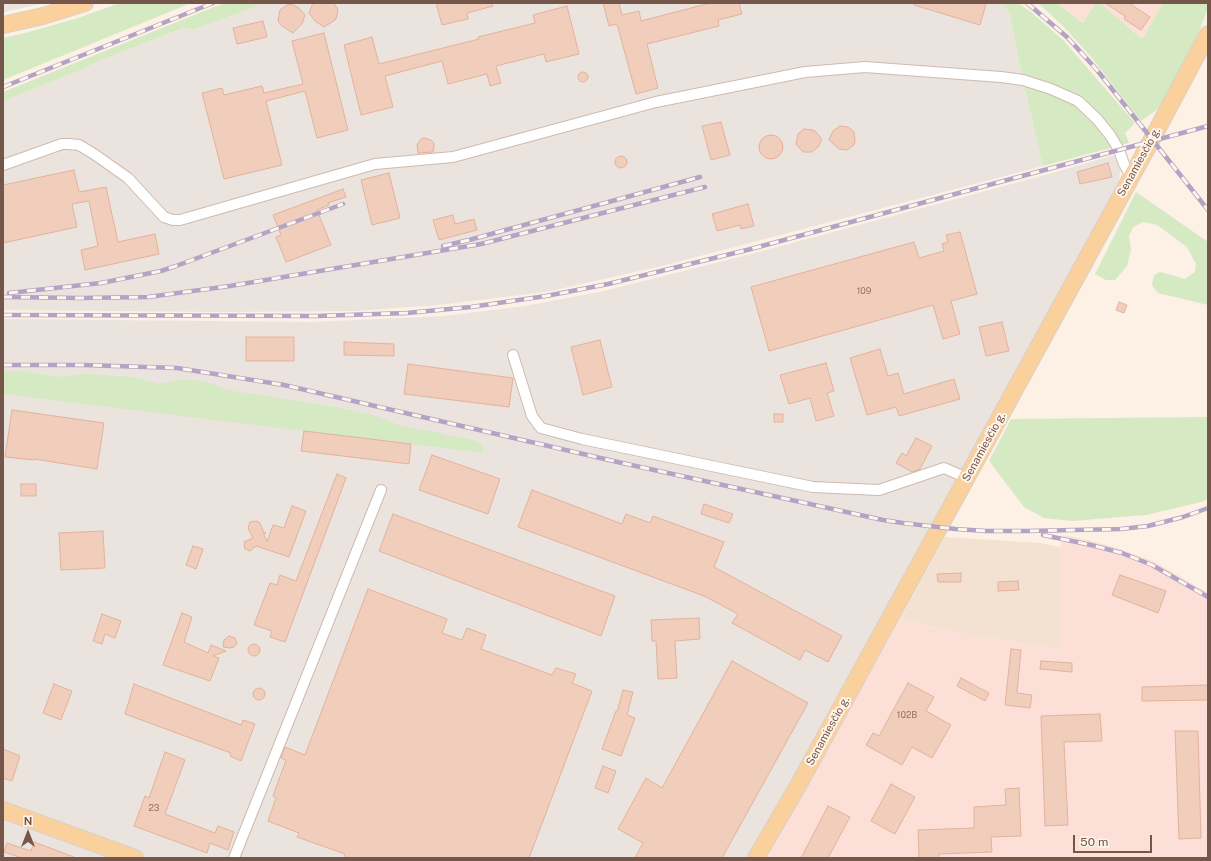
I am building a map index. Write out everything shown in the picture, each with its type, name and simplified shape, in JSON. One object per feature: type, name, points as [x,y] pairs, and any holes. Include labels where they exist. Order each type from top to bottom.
[{"type":"main road","points":[[3,25],[44,16],[85,3]]},
{"type":"main road","name":"Senamiesčio g.","points":[[756,858],[799,784],[967,478],[1208,34]]},
{"type":"main road","points":[[3,810],[135,858]]},
{"type":"street","points":[[3,165],[62,144],[79,145],[128,178],[164,217],[173,220],[180,220],[375,164],[453,157],[656,102],[805,72],[865,67],[1001,77],[1023,80],[1050,89],[1078,101],[1097,119],[1110,135],[1119,150],[1128,171],[1133,174]]},
{"type":"street","points":[[513,355],[532,416],[541,428],[548,430],[582,439],[812,487],[879,490],[944,468],[967,478]]},
{"type":"street","points":[[234,858],[381,490]]},
{"type":"shaded area","points":[[3,3],[45,3],[3,12]]},
{"type":"shaded area","points":[[262,3],[1001,3],[1009,11],[1043,166],[662,266],[546,292],[439,305],[356,311],[222,312],[3,310],[3,101],[183,28],[195,29],[253,8]]},
{"type":"shaded area","points":[[1057,3],[1096,3],[1084,23]]},
{"type":"shaded area","points":[[1100,3],[1163,3],[1142,39]]},
{"type":"shaded area","points":[[1115,155],[1120,168],[1119,185],[1062,294],[749,858],[3,858],[3,319],[313,322],[445,316],[525,306],[604,291],[755,253]]},
{"type":"shaded area","points":[[1063,535],[1092,541],[1153,561],[1208,593],[1208,858],[767,858],[900,619],[967,635],[1060,649],[1060,547]]},
{"type":"shaded area","points":[[945,537],[1041,543],[1060,547],[1060,649],[967,635],[900,619]]},
{"type":"green space","points":[[120,3],[191,3],[3,80],[3,38],[75,19]]},
{"type":"green space","points":[[224,3],[262,3],[253,8],[195,29],[183,28],[3,101],[3,92]]},
{"type":"green space","points":[[1001,3],[1018,3],[1063,40],[1135,123],[1125,133],[1129,143],[1043,166],[1009,11]]},
{"type":"green space","points":[[1038,3],[1057,3],[1083,23],[1096,3],[1100,3],[1142,39],[1163,3],[1208,3],[1208,8],[1194,45],[1162,106],[1141,121],[1092,58],[1063,26]]},
{"type":"green space","points":[[1136,192],[1208,242],[1208,305],[1158,293],[1152,285],[1154,275],[1160,272],[1185,279],[1195,272],[1196,264],[1187,247],[1157,225],[1143,222],[1133,227],[1129,236],[1131,250],[1127,266],[1115,280],[1106,280],[1095,274]]},
{"type":"green space","points":[[3,371],[26,371],[56,377],[85,374],[133,377],[159,384],[181,380],[193,380],[214,384],[227,390],[370,414],[402,426],[438,432],[476,441],[482,444],[483,453],[3,394]]},
{"type":"green space","points":[[1208,417],[1208,499],[1146,515],[1072,521],[1044,518],[1024,507],[989,461],[1011,419]]},
{"type":"building","points":[[313,3],[334,3],[338,10],[336,19],[324,27],[315,21],[309,13]]},
{"type":"building","points":[[436,3],[492,3],[493,6],[467,13],[468,19],[442,25]]},
{"type":"building","points":[[603,3],[619,3],[622,15],[639,11],[641,21],[710,3],[739,3],[742,14],[718,20],[719,26],[647,44],[658,88],[636,94],[617,24],[609,26]]},
{"type":"building","points":[[914,3],[986,4],[980,25],[914,5]]},
{"type":"building","points":[[1105,3],[1129,3],[1150,17],[1141,30],[1124,19],[1125,16]]},
{"type":"building","points":[[291,4],[299,8],[305,15],[302,24],[293,33],[282,26],[278,21],[280,10]]},
{"type":"building","points":[[567,6],[579,54],[546,62],[544,54],[496,66],[501,83],[490,86],[487,74],[448,84],[442,61],[385,76],[393,107],[361,115],[344,45],[372,37],[379,64],[479,39],[478,37],[535,23],[533,15]]},
{"type":"building","points":[[263,21],[267,37],[237,44],[233,28]]},
{"type":"building","points":[[324,33],[348,130],[317,138],[305,91],[266,101],[282,165],[224,179],[202,93],[222,88],[224,95],[262,86],[264,93],[303,84],[292,41]]},
{"type":"building","points":[[581,72],[585,72],[587,73],[587,81],[581,82],[578,79],[578,75]]},
{"type":"building","points":[[721,122],[730,155],[711,160],[702,126]]},
{"type":"building","points":[[840,126],[848,127],[854,132],[854,145],[847,150],[839,149],[829,140],[833,131]]},
{"type":"building","points":[[804,129],[813,130],[822,139],[818,147],[812,152],[803,152],[796,144],[798,134]]},
{"type":"building","points":[[771,135],[780,138],[783,147],[780,156],[771,159],[762,156],[759,147],[762,138]]},
{"type":"building","points":[[424,138],[431,140],[434,143],[433,152],[418,153],[417,145],[421,139]]},
{"type":"building","points":[[623,156],[626,157],[626,167],[619,168],[616,167],[615,160],[616,157]]},
{"type":"building","points":[[1108,163],[1112,177],[1080,184],[1077,172]]},
{"type":"building","points":[[74,170],[79,192],[106,187],[118,242],[155,234],[159,254],[85,270],[81,250],[98,246],[89,201],[72,204],[77,227],[3,243],[3,185]]},
{"type":"building","points":[[389,173],[400,218],[372,225],[361,180]]},
{"type":"building","points":[[343,189],[346,197],[328,203],[329,205],[317,210],[331,245],[286,262],[276,237],[281,235],[273,215]]},
{"type":"building","points":[[748,204],[754,226],[741,229],[740,225],[717,231],[712,214]]},
{"type":"building","points":[[453,215],[455,224],[474,219],[477,230],[439,240],[433,220]]},
{"type":"building","points":[[960,232],[977,294],[951,301],[960,334],[943,339],[933,305],[769,351],[751,287],[914,242],[919,258],[944,251],[942,244],[948,242],[946,235]]},
{"type":"building","points":[[1119,302],[1127,305],[1124,313],[1116,310]]},
{"type":"building","points":[[1002,322],[1009,351],[986,356],[979,327]]},
{"type":"building","points":[[246,337],[294,337],[294,361],[246,361]]},
{"type":"building","points":[[600,340],[612,387],[583,395],[571,347]]},
{"type":"building","points":[[344,342],[394,344],[394,356],[344,355]]},
{"type":"building","points":[[880,349],[888,376],[898,373],[904,394],[954,379],[960,399],[899,416],[896,407],[867,415],[850,358]]},
{"type":"building","points":[[826,363],[834,391],[827,393],[834,416],[816,421],[810,398],[789,404],[780,375]]},
{"type":"building","points":[[408,364],[513,378],[509,407],[404,394]]},
{"type":"building","points":[[12,410],[104,423],[97,469],[34,459],[5,457]]},
{"type":"building","points":[[774,414],[783,414],[783,422],[774,422]]},
{"type":"building","points":[[304,431],[411,444],[409,464],[301,451]]},
{"type":"building","points":[[916,438],[932,446],[920,469],[912,472],[896,463],[902,453],[906,456]]},
{"type":"building","points":[[432,455],[500,479],[488,514],[419,490]]},
{"type":"building","points":[[337,474],[346,478],[285,642],[270,637],[272,631],[254,625],[270,583],[277,585],[280,575],[296,581]]},
{"type":"building","points":[[21,484],[36,484],[36,496],[21,496]]},
{"type":"building","points":[[532,490],[622,524],[626,514],[650,523],[653,516],[724,542],[714,567],[842,636],[828,662],[805,650],[800,660],[732,623],[738,614],[704,596],[518,527]]},
{"type":"building","points":[[704,504],[733,514],[729,523],[701,514]]},
{"type":"building","points":[[292,506],[306,511],[289,557],[256,546],[250,551],[245,549],[244,542],[253,538],[248,528],[250,522],[257,521],[260,523],[264,533],[266,532],[264,535],[267,542],[273,525],[284,528]]},
{"type":"building","points":[[393,514],[615,596],[601,636],[379,551]]},
{"type":"building","points":[[103,531],[105,568],[61,570],[59,533]]},
{"type":"building","points":[[193,546],[203,549],[196,569],[186,565]]},
{"type":"building","points":[[961,573],[961,582],[938,582],[937,574]]},
{"type":"building","points":[[1120,575],[1166,591],[1158,613],[1112,595]]},
{"type":"building","points":[[1018,581],[1019,590],[998,591],[998,582]]},
{"type":"building","points":[[368,589],[447,619],[442,633],[462,640],[467,628],[486,635],[481,649],[552,675],[556,668],[576,674],[572,683],[592,691],[529,858],[344,858],[345,854],[297,837],[299,833],[268,821],[276,798],[273,796],[286,760],[281,758],[285,747],[305,755]]},
{"type":"building","points":[[182,613],[192,617],[184,642],[208,653],[211,645],[226,651],[213,656],[219,658],[210,681],[163,665]]},
{"type":"building","points":[[102,614],[121,621],[115,638],[105,634],[102,644],[93,641]]},
{"type":"building","points":[[699,618],[700,639],[675,641],[677,678],[658,679],[656,641],[652,641],[651,620]]},
{"type":"building","points":[[229,636],[235,638],[237,643],[234,647],[223,647],[224,640]]},
{"type":"building","points":[[256,644],[259,645],[259,655],[252,656],[249,655],[248,648],[249,645]]},
{"type":"building","points":[[1011,649],[1021,650],[1017,693],[1032,695],[1030,708],[1005,705]]},
{"type":"building","points":[[732,661],[808,703],[722,858],[635,858],[643,843],[618,829],[646,778],[662,788]]},
{"type":"building","points":[[1041,661],[1072,663],[1072,672],[1040,669]]},
{"type":"building","points":[[961,678],[989,693],[985,701],[957,686]]},
{"type":"building","points":[[908,683],[934,697],[926,711],[951,725],[932,758],[912,747],[902,765],[866,745],[873,733],[879,736]]},
{"type":"building","points":[[54,684],[72,691],[61,720],[43,713]]},
{"type":"building","points":[[134,684],[241,725],[243,720],[255,724],[241,761],[230,756],[231,753],[125,714]]},
{"type":"building","points":[[1208,685],[1208,700],[1142,701],[1142,687]]},
{"type":"building","points":[[259,688],[263,690],[265,694],[263,698],[259,700],[255,698],[253,694],[255,690]]},
{"type":"building","points":[[623,690],[633,692],[627,715],[635,718],[621,756],[602,749],[616,711],[617,712]]},
{"type":"building","points":[[1100,714],[1102,741],[1064,742],[1068,825],[1045,826],[1041,716]]},
{"type":"building","points":[[1175,731],[1198,731],[1201,838],[1179,839]]},
{"type":"building","points":[[3,749],[20,756],[12,781],[3,778]]},
{"type":"building","points":[[165,752],[185,760],[165,814],[215,833],[218,826],[234,832],[228,850],[210,843],[207,853],[134,826],[145,796],[149,798]]},
{"type":"building","points":[[603,766],[616,771],[608,793],[595,788]]},
{"type":"building","points":[[891,784],[915,797],[895,834],[871,821]]},
{"type":"building","points":[[1019,788],[1021,836],[991,837],[992,852],[939,854],[939,858],[919,858],[918,830],[974,828],[974,807],[1006,805],[1005,789]]},
{"type":"building","points":[[828,806],[850,817],[828,858],[801,858]]},
{"type":"building","points":[[34,842],[74,858],[22,858],[4,852],[7,843],[31,851]]},
{"type":"railway","points":[[3,87],[213,3]]},
{"type":"railway","points":[[1027,3],[1067,37],[1097,70],[1208,210]]},
{"type":"railway","points":[[3,315],[317,316],[407,313],[471,307],[546,296],[608,284],[747,250],[1208,126]]},
{"type":"railway","points":[[443,246],[700,177]]},
{"type":"railway","points":[[3,297],[148,297],[230,286],[481,244],[705,187]]},
{"type":"railway","points":[[9,293],[101,283],[161,271],[343,204]]},
{"type":"railway","points":[[3,365],[83,365],[177,368],[284,385],[622,463],[883,520],[903,523],[986,531],[1121,529],[1148,526],[1183,517],[1208,508]]},
{"type":"railway","points":[[1043,535],[1122,553],[1152,565],[1208,597]]}]
